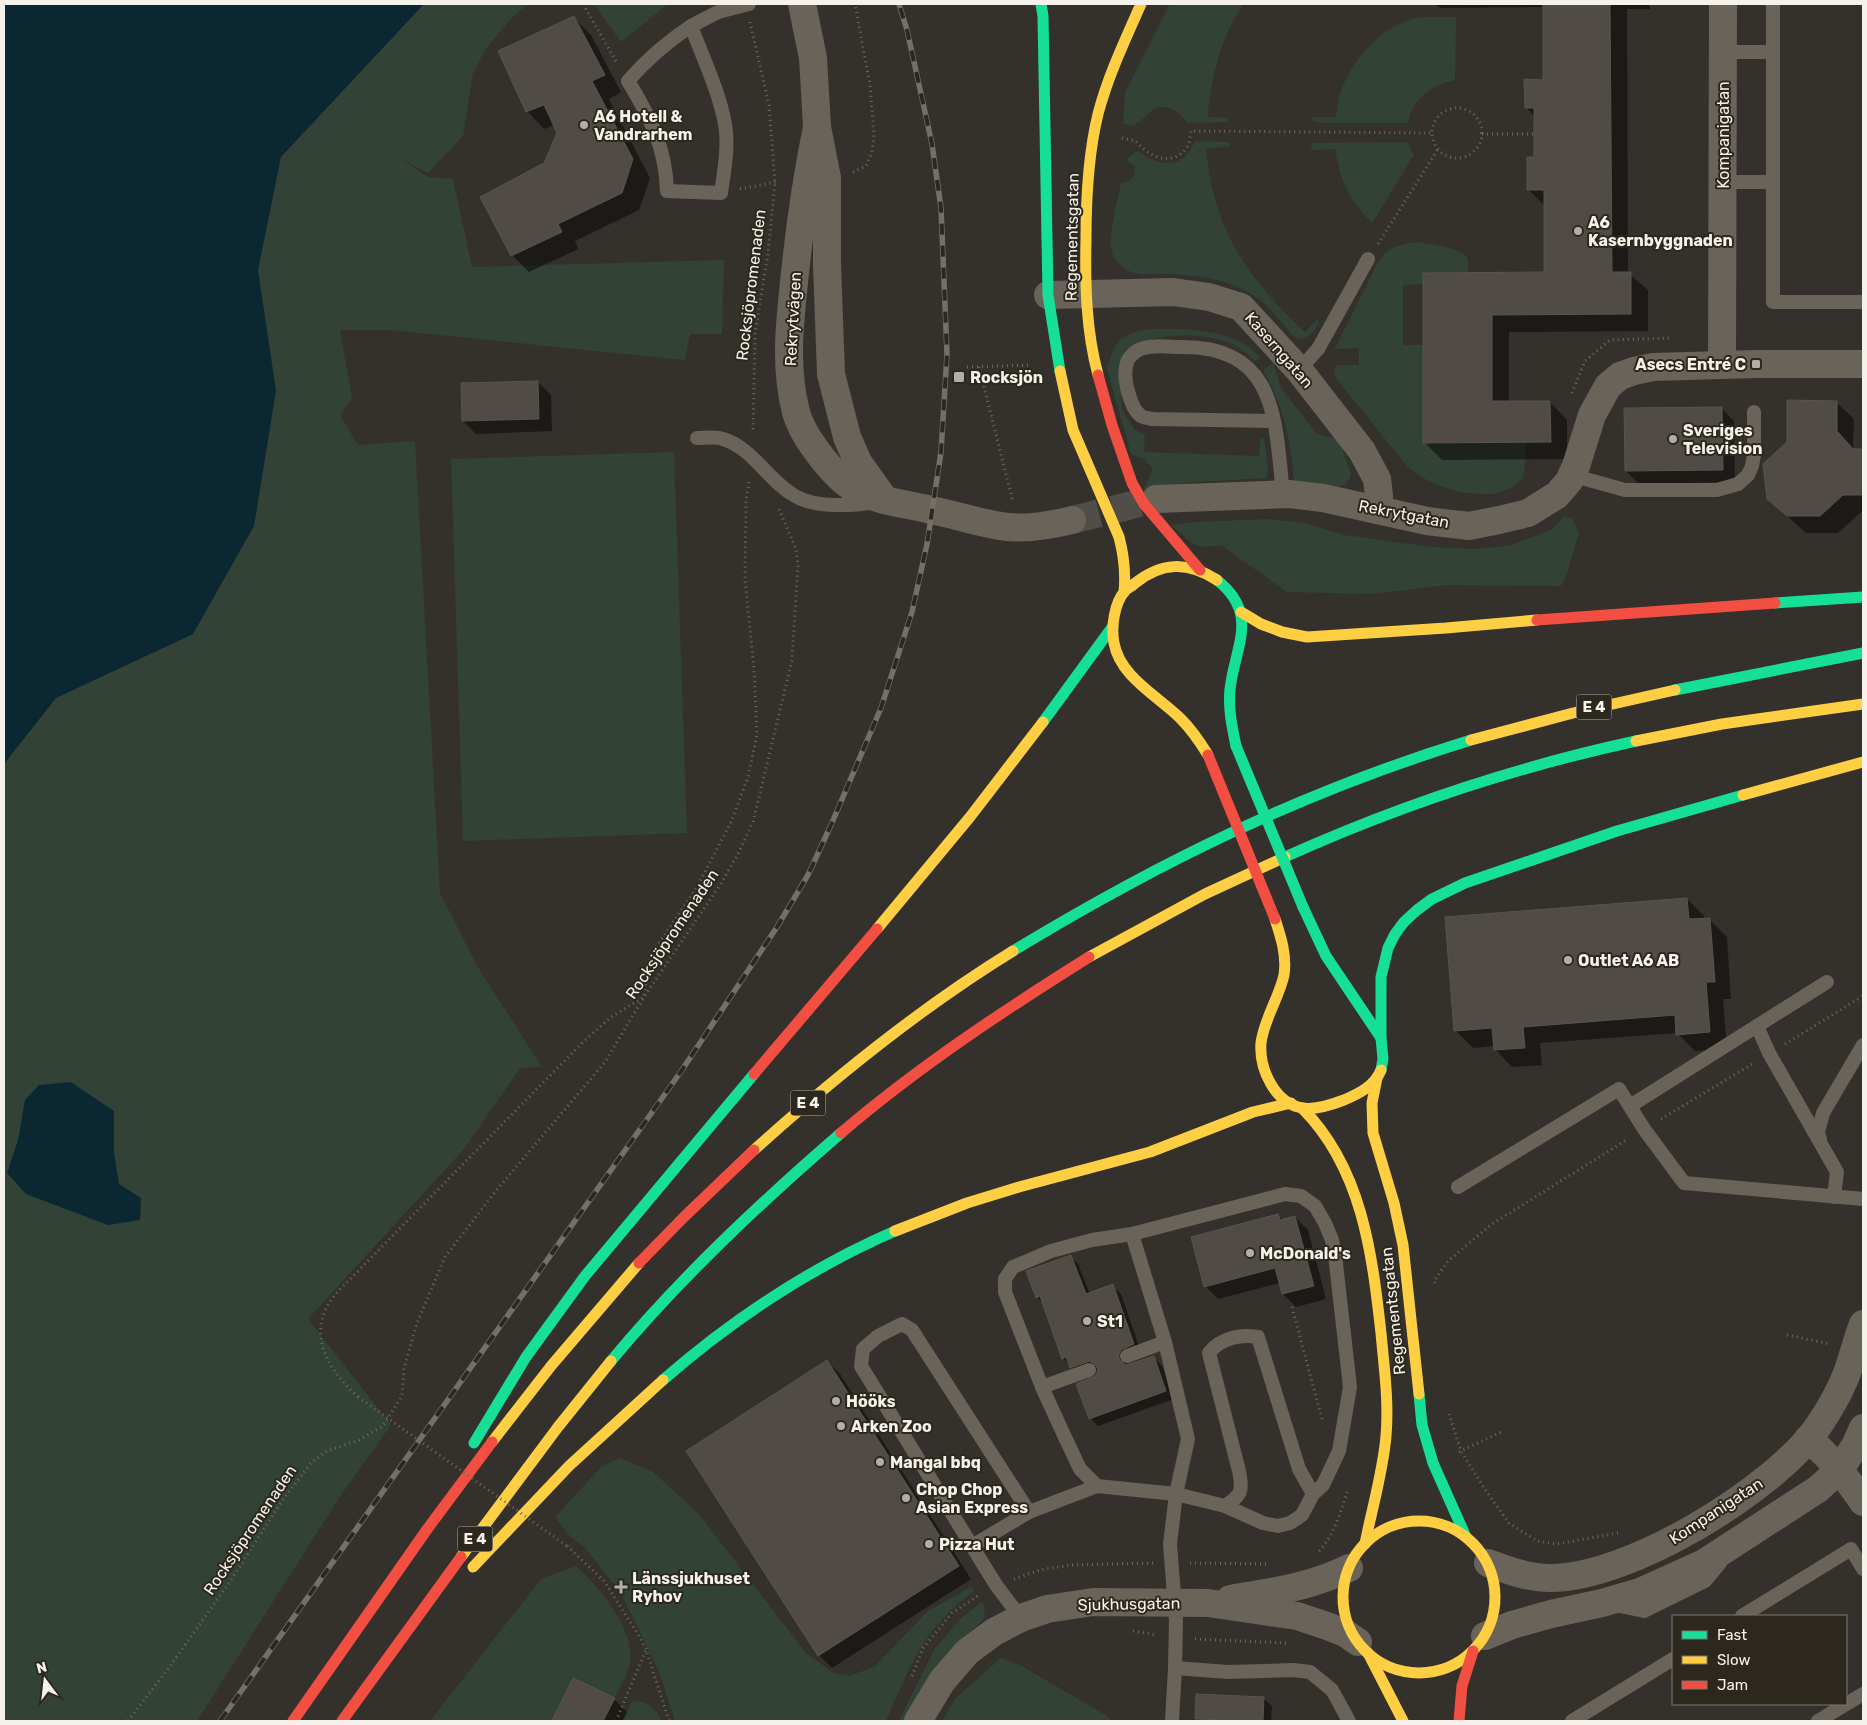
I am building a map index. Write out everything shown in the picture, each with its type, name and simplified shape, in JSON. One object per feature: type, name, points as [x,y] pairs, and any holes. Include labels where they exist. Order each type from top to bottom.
[{"type":"main road","name":"Regementsgatan","points":[[1041,4],[1043,16],[1048,295],[1058,361],[1073,430],[1119,537],[1124,555],[1126,574],[1124,592],[1113,626]]},
{"type":"main road","name":"Regementsgatan","points":[[1141,4],[1117,58],[1098,114],[1086,189],[1085,294],[1094,358],[1112,425],[1132,483],[1144,504],[1200,570]]},
{"type":"main road","points":[[1124,592],[1154,570],[1169,567],[1200,570],[1214,577],[1230,592],[1241,612],[1243,631],[1231,683],[1229,706],[1236,746],[1303,907],[1326,956],[1381,1038]]},
{"type":"main road","points":[[1241,612],[1261,624],[1282,632],[1306,637],[1446,628],[1577,616],[1863,597]]},
{"type":"main road","points":[[1113,626],[1115,646],[1121,661],[1130,674],[1180,718],[1197,737],[1208,755],[1275,919],[1285,950],[1284,972],[1260,1040],[1261,1061],[1269,1080],[1277,1092],[1291,1103],[1302,1108],[1320,1107],[1344,1100],[1364,1091],[1377,1078]]},
{"type":"main road","points":[[427,1529],[495,1404],[560,1310],[658,1187],[955,837],[1036,734],[1113,626]]},
{"type":"main road","name":"E 4","points":[[294,1721],[427,1529],[514,1412],[621,1283],[667,1234],[777,1129],[878,1046],[945,995],[1029,941],[1107,895],[1223,835],[1345,783],[1474,739],[1613,702],[1863,653]]},
{"type":"main road","name":"E 4","points":[[342,1721],[568,1412],[684,1278],[733,1228],[806,1161],[879,1101],[964,1036],[1043,984],[1171,910],[1271,861],[1349,829],[1457,790],[1540,765],[1644,740],[1752,720],[1863,704]]},
{"type":"main road","name":"Regementsgatan","points":[[1466,1537],[1432,1463],[1422,1425],[1403,1245],[1394,1203],[1373,1133],[1372,1103],[1377,1078],[1382,1068],[1383,1052],[1379,1003],[1380,979],[1384,958],[1392,939],[1402,923],[1416,910],[1432,900],[1473,881],[1630,827],[1863,762]]},
{"type":"main road","points":[[462,1579],[544,1492],[619,1419],[664,1379],[747,1314],[817,1270],[897,1230],[976,1199],[1032,1182],[1152,1152],[1181,1142],[1241,1116],[1291,1103]]},
{"type":"main road","name":"Regementsgatan","points":[[1302,1108],[1330,1140],[1342,1163],[1361,1210],[1373,1267],[1387,1404],[1382,1469],[1365,1544]]},
{"type":"main road","points":[[1403,1721],[1346,1619],[1343,1593],[1349,1568],[1365,1544],[1387,1528],[1396,1524],[1414,1521],[1433,1522],[1450,1527],[1466,1537],[1478,1548],[1488,1563],[1495,1586],[1494,1612],[1464,1673],[1460,1691],[1459,1721]]},
{"type":"main road","points":[[382,1665],[449,1593]]},
{"type":"main road","points":[[1363,1648],[1384,1664],[1393,1668],[1421,1673],[1440,1670],[1458,1663],[1479,1644]]},
{"type":"street","name":"Rekrytvägen","points":[[802,4],[813,58],[817,128],[816,179],[827,264],[831,374],[842,419],[858,462],[885,500]]},
{"type":"street","name":"Kompanigatan","points":[[1722,365],[1724,4]]},
{"type":"street","name":"Rekrytvägen","points":[[816,179],[790,316],[788,356],[790,384],[796,414],[813,445],[832,470],[854,489],[885,500],[970,520],[1010,527],[1052,525],[1072,520]]},
{"type":"street","name":"Kaserngatan","points":[[1048,295],[1173,292],[1210,297],[1241,307],[1299,370],[1362,451],[1377,479],[1378,509]]},
{"type":"street","points":[[1722,365],[1863,364]]},
{"type":"street","name":"Rekrytgatan","points":[[1156,499],[1283,494],[1323,498],[1427,521],[1469,526],[1528,513],[1557,495],[1571,475],[1592,415],[1608,386],[1620,376],[1634,371],[1653,368],[1722,365]]},
{"type":"street","name":"Kompanigatan","points":[[1488,1563],[1516,1573],[1550,1578],[1603,1569],[1639,1557],[1719,1512],[1761,1483],[1784,1464],[1808,1439],[1832,1405],[1846,1377],[1854,1346],[1863,1324]]},
{"type":"street","points":[[1479,1644],[1512,1625],[1640,1592],[1672,1579],[1704,1562],[1818,1489],[1840,1469],[1855,1446],[1863,1428]]},
{"type":"street","points":[[1808,1439],[1823,1451],[1840,1469],[1863,1502]]},
{"type":"street","name":"Sjukhusgatan","points":[[1208,1603],[1295,1588],[1333,1576],[1349,1568]]},
{"type":"street","name":"Sjukhusgatan","points":[[918,1721],[942,1681],[967,1652],[994,1632],[1021,1618],[1048,1608],[1093,1602],[1208,1603],[1297,1616],[1336,1630],[1363,1648]]},
{"type":"lane","points":[[691,26],[725,124],[726,149],[722,193],[668,191],[667,174],[660,144],[647,112],[628,81],[667,41],[691,26],[718,12],[747,4]]},
{"type":"lane","points":[[1773,4],[1773,302],[1863,302]]},
{"type":"lane","points":[[1723,52],[1773,52]]},
{"type":"lane","points":[[1723,182],[1773,182]]},
{"type":"lane","points":[[1299,370],[1318,349],[1368,259]]},
{"type":"lane","points":[[1274,421],[1152,419],[1142,416],[1132,406],[1126,374],[1127,362],[1134,352],[1143,348],[1184,347],[1219,351],[1235,357],[1252,372],[1265,392],[1271,406],[1274,421],[1283,494]]},
{"type":"lane","points":[[1571,475],[1624,490],[1717,490],[1738,484],[1752,466],[1754,455],[1754,412]]},
{"type":"lane","points":[[697,438],[722,438],[737,445],[768,475],[795,496],[809,501],[852,506],[885,500]]},
{"type":"lane","points":[[1630,1106],[1827,982]]},
{"type":"lane","points":[[1757,1026],[1769,1054],[1837,1172],[1834,1197]]},
{"type":"lane","points":[[1820,1142],[1818,1132],[1823,1113],[1863,1045]]},
{"type":"lane","points":[[1458,1187],[1619,1089],[1644,1129],[1684,1183],[1863,1199]]},
{"type":"lane","points":[[972,1546],[1029,1512],[1097,1486],[1176,1494],[1225,1506],[1263,1523],[1278,1526],[1290,1523],[1302,1515],[1313,1494],[1323,1485],[1339,1451],[1348,1409],[1350,1387],[1335,1256],[1325,1223],[1315,1206],[1301,1196],[1285,1194],[1132,1234],[1092,1240],[1051,1251],[1013,1267],[1005,1280],[1005,1292],[1042,1387],[1080,1469],[1097,1486]]},
{"type":"lane","points":[[1132,1234],[1165,1342],[1188,1439],[1176,1494],[1170,1544],[1176,1638],[1172,1721]]},
{"type":"lane","points":[[1021,1618],[1003,1595],[861,1366],[863,1350],[878,1336],[902,1324],[912,1330],[1029,1512]]},
{"type":"lane","points":[[1225,1506],[1237,1498],[1242,1488],[1209,1352],[1216,1344],[1246,1335],[1258,1337],[1299,1469],[1313,1494]]},
{"type":"lane","points":[[1127,1356],[1165,1342]]},
{"type":"lane","points":[[1042,1387],[1089,1370]]},
{"type":"lane","points":[[1744,1615],[1851,1549],[1863,1569]]},
{"type":"lane","points":[[1572,1721],[1672,1659]]},
{"type":"lane","points":[[1175,1668],[1228,1672],[1293,1670],[1310,1672],[1332,1690],[1349,1721]]},
{"type":"lane","points":[[1847,1704],[1863,1694]]},
{"type":"lane","points":[[1818,1721],[1845,1705]]},
{"type":"path","points":[[582,4],[628,81]]},
{"type":"path","name":"Rocksjöpromenaden","points":[[644,997],[648,964],[656,947],[696,889],[731,822],[748,777],[757,735],[754,670],[745,578],[746,500],[753,459],[752,398],[755,333],[768,254],[775,182],[769,106],[747,4]]},
{"type":"path","points":[[722,193],[775,182],[847,175],[866,166],[872,152],[874,136],[870,85],[854,4]]},
{"type":"path","points":[[1458,109],[1472,114],[1481,126],[1482,134],[1476,150],[1461,158],[1445,155],[1438,149],[1432,133],[1434,126],[1443,113],[1458,109]]},
{"type":"path","points":[[1122,138],[1136,141],[1143,150],[1162,159],[1182,153],[1188,146],[1191,132],[1432,133]]},
{"type":"path","points":[[1482,134],[1534,134]]},
{"type":"path","points":[[1368,259],[1438,149]]},
{"type":"path","points":[[1569,399],[1585,361],[1610,340],[1673,338]]},
{"type":"path","points":[[967,367],[1037,364]]},
{"type":"path","points":[[979,367],[1013,505]]},
{"type":"path","name":"Rocksjöpromenaden","points":[[128,1721],[168,1669],[229,1583],[284,1498],[311,1463],[327,1451],[359,1440],[383,1426],[402,1396],[404,1368],[417,1323],[445,1257],[495,1192],[605,1062],[644,997],[720,886],[738,854],[753,822],[792,660],[798,565],[796,550],[778,508]]},
{"type":"path","points":[[1435,1290],[1434,1281],[1448,1261],[1492,1224],[1863,996]]},
{"type":"path","points":[[644,997],[611,1017],[583,1042],[362,1267],[328,1304],[322,1319],[320,1341],[328,1361],[339,1379],[358,1397],[567,1546],[604,1581],[646,1649],[669,1721]]},
{"type":"path","points":[[1292,1307],[1323,1425],[1331,1442],[1339,1451]]},
{"type":"path","points":[[1787,1335],[1831,1344],[1830,1350]]},
{"type":"path","points":[[1449,1412],[1461,1451],[1484,1488],[1509,1522],[1537,1541],[1557,1544],[1624,1532]]},
{"type":"path","points":[[1461,1451],[1503,1431]]},
{"type":"path","points":[[1317,1553],[1327,1542],[1342,1509],[1350,1483]]},
{"type":"path","points":[[1132,1630],[1176,1638],[1294,1643]]},
{"type":"path","points":[[616,1721],[646,1649]]},
{"type":"green space","points":[[4,4],[527,4],[509,21],[485,50],[473,73],[463,136],[428,173],[400,158],[428,177],[453,179],[472,267],[724,260],[722,334],[690,334],[685,360],[391,330],[340,330],[352,398],[340,415],[358,445],[415,441],[440,893],[477,966],[542,1067],[520,1068],[464,1149],[308,1319],[391,1425],[341,1495],[197,1721],[4,1721]]},
{"type":"green space","points":[[594,4],[668,4],[621,42]]},
{"type":"green space","points":[[1170,4],[1243,4],[1229,30],[1218,58],[1209,102],[1208,117],[1228,118],[1228,122],[1187,123],[1173,109],[1163,107],[1153,110],[1131,126],[1123,123],[1125,93]]},
{"type":"green space","points":[[1421,17],[1456,17],[1455,80],[1439,85],[1424,94],[1414,106],[1408,123],[1321,123],[1313,121],[1312,117],[1336,117],[1339,97],[1345,81],[1352,68],[1371,45],[1394,27]]},
{"type":"green space","points":[[1195,141],[1229,142],[1230,145],[1228,147],[1206,148],[1216,203],[1225,228],[1236,250],[1250,271],[1284,312],[1305,332],[1318,318],[1319,321],[1316,328],[1309,336],[1298,339],[1294,337],[1276,315],[1245,290],[1223,282],[1200,277],[1133,273],[1124,268],[1114,257],[1111,240],[1121,183],[1132,178],[1135,171],[1135,167],[1126,160],[1137,151],[1162,163],[1177,162],[1190,151]]},
{"type":"green space","points":[[1409,142],[1410,149],[1414,155],[1372,223],[1351,198],[1343,181],[1335,149],[1311,150],[1312,143]]},
{"type":"green space","points":[[1419,242],[1438,245],[1460,252],[1468,260],[1468,272],[1423,273],[1423,284],[1403,285],[1403,345],[1423,345],[1423,443],[1525,442],[1523,478],[1511,488],[1494,494],[1459,492],[1425,479],[1408,467],[1335,377],[1334,370],[1337,365],[1359,365],[1359,348],[1335,349],[1378,262],[1391,249]]},
{"type":"green space","points":[[1152,329],[1195,330],[1224,335],[1249,347],[1260,357],[1255,361],[1244,351],[1230,343],[1207,337],[1171,336],[1137,344],[1121,373],[1122,410],[1134,429],[1145,435],[1144,452],[1259,456],[1260,438],[1263,438],[1268,471],[1265,478],[1182,483],[1146,491],[1144,489],[1153,469],[1144,459],[1131,454],[1106,366],[1114,348],[1121,339],[1136,332]]},
{"type":"green space","points":[[1273,363],[1281,388],[1317,434],[1335,438],[1340,443],[1351,474],[1345,484],[1338,487],[1296,482],[1294,479],[1285,423],[1276,397],[1263,370]]},
{"type":"green space","points":[[674,452],[687,833],[463,841],[451,459]]},
{"type":"green space","points":[[1565,516],[1572,518],[1579,533],[1567,573],[1561,586],[1446,585],[1373,594],[1287,592],[1221,545],[1204,546],[1193,543],[1171,525],[1268,519],[1304,523],[1344,535],[1432,547],[1475,549],[1509,546],[1551,530]]},
{"type":"green space","points":[[619,1458],[653,1472],[698,1513],[806,1653],[833,1673],[849,1676],[874,1667],[928,1611],[971,1587],[974,1591],[957,1604],[943,1619],[920,1649],[886,1721],[675,1721],[660,1674],[621,1593],[586,1549],[570,1536],[555,1517],[600,1468]]},
{"type":"green space","points":[[576,1566],[605,1597],[621,1622],[627,1636],[630,1662],[615,1698],[573,1678],[552,1721],[430,1721],[541,1579]]},
{"type":"green space","points":[[983,1601],[985,1616],[982,1621],[946,1654],[919,1692],[905,1721],[899,1721],[934,1650],[961,1618]]},
{"type":"green space","points":[[1001,1658],[1020,1665],[1107,1716],[1111,1721],[942,1721],[955,1699]]},
{"type":"green space","points":[[636,1701],[652,1707],[661,1721],[624,1721],[630,1704]]},
{"type":"water","points":[[4,4],[424,4],[281,157],[258,270],[276,391],[254,526],[193,634],[56,698],[4,764]]},
{"type":"water","points":[[71,1082],[114,1111],[114,1153],[119,1184],[141,1198],[140,1220],[108,1225],[26,1194],[7,1173],[18,1140],[25,1100],[39,1085]]},
{"type":"building","name":"A6 Kasernbyggnaden","points":[[1543,4],[1610,4],[1612,272],[1631,272],[1631,314],[1492,315],[1492,401],[1550,401],[1551,442],[1423,443],[1423,273],[1544,272],[1544,190],[1527,190],[1527,157],[1534,157],[1534,108],[1525,108],[1524,79],[1543,80]]},
{"type":"building","name":"A6 Hotell & Vandrarhem","points":[[574,16],[605,75],[592,81],[633,159],[622,193],[558,224],[562,232],[511,256],[480,197],[544,163],[557,133],[544,105],[526,112],[498,51]]},
{"type":"building","points":[[538,381],[539,419],[462,421],[461,383]]},
{"type":"building","points":[[1787,400],[1837,401],[1837,431],[1853,449],[1863,449],[1863,495],[1843,495],[1820,516],[1787,516],[1767,499],[1763,464],[1787,442]]},
{"type":"building","name":"Sveriges Television","points":[[1722,407],[1723,470],[1625,471],[1624,408]]},
{"type":"building","points":[[1687,898],[1689,919],[1710,918],[1715,982],[1706,982],[1710,1032],[1676,1035],[1675,1015],[1523,1027],[1525,1048],[1494,1050],[1492,1028],[1454,1031],[1445,917]]},
{"type":"building","name":"McDonald's","points":[[1278,1214],[1280,1220],[1295,1216],[1314,1286],[1282,1294],[1275,1268],[1204,1287],[1191,1237]]},
{"type":"building","points":[[1071,1255],[1086,1294],[1113,1284],[1134,1344],[1121,1350],[1119,1359],[1126,1365],[1154,1356],[1166,1391],[1089,1419],[1076,1384],[1095,1376],[1098,1371],[1097,1367],[1090,1361],[1070,1368],[1066,1357],[1062,1359],[1040,1296],[1036,1298],[1026,1271]]},
{"type":"building","points":[[827,1360],[959,1566],[818,1656],[686,1451]]},
{"type":"building","points":[[573,1678],[615,1698],[603,1721],[552,1721]]},
{"type":"building","points":[[1196,1694],[1264,1697],[1263,1721],[1195,1719]]},
{"type":"tunnel","points":[[1072,520],[1156,499]]},
{"type":"railway","points":[[220,1721],[682,1070],[777,927],[808,875],[881,708],[912,612],[927,544],[941,452],[947,354],[941,208],[932,144],[907,30],[899,4]]},
{"type":"traffic: fast","points":[[1041,4],[1043,16],[1048,295],[1060,371]]},
{"type":"traffic: fast","points":[[1217,580],[1230,593],[1238,605],[1241,618],[1242,631],[1230,689],[1231,718],[1236,746]]},
{"type":"traffic: fast","points":[[1775,603],[1863,597]]},
{"type":"traffic: fast","points":[[1043,722],[1113,626]]},
{"type":"traffic: fast","points":[[1675,690],[1863,653]]},
{"type":"traffic: fast","points":[[1013,951],[1124,887],[1235,831],[1292,805],[1350,782],[1471,740]]},
{"type":"traffic: fast","points":[[1285,857],[1370,821],[1457,790],[1546,763],[1636,741]]},
{"type":"traffic: fast","points":[[1236,746],[1303,907]]},
{"type":"traffic: fast","points":[[1381,1038],[1381,977],[1388,948],[1404,922],[1432,899],[1465,883],[1617,831],[1743,795]]},
{"type":"traffic: fast","points":[[1303,907],[1326,956],[1381,1038],[1383,1059],[1381,1070]]},
{"type":"traffic: fast","points":[[474,1443],[526,1357],[585,1276],[754,1074]]},
{"type":"traffic: fast","points":[[611,1361],[637,1330],[721,1242],[841,1133]]},
{"type":"traffic: fast","points":[[663,1380],[717,1336],[773,1296],[833,1261],[895,1231]]},
{"type":"traffic: fast","points":[[1419,1394],[1422,1425],[1433,1463],[1466,1537]]},
{"type":"traffic: slow","points":[[1098,375],[1091,341],[1086,290],[1088,176],[1095,129],[1102,100],[1117,58],[1141,4]]},
{"type":"traffic: slow","points":[[1060,371],[1073,430],[1119,537],[1124,564],[1124,592]]},
{"type":"traffic: slow","points":[[1208,755],[1185,723],[1141,685],[1124,666],[1114,643],[1113,623],[1121,596],[1127,589],[1154,571],[1164,568],[1185,567],[1217,580]]},
{"type":"traffic: slow","points":[[1241,612],[1261,624],[1282,632],[1307,637],[1537,620]]},
{"type":"traffic: slow","points":[[1471,740],[1573,713],[1675,690]]},
{"type":"traffic: slow","points":[[1636,741],[1722,724],[1863,704]]},
{"type":"traffic: slow","points":[[877,929],[970,817],[1043,722]]},
{"type":"traffic: slow","points":[[1743,795],[1863,762]]},
{"type":"traffic: slow","points":[[1089,957],[1205,894],[1285,857]]},
{"type":"traffic: slow","points":[[1275,919],[1284,954],[1285,968],[1279,992],[1265,1025],[1261,1053],[1266,1074],[1277,1093],[1284,1100],[1303,1108],[1324,1107],[1360,1092],[1375,1081],[1381,1070]]},
{"type":"traffic: slow","points":[[754,1150],[879,1044],[978,973],[1013,951]]},
{"type":"traffic: slow","points":[[1377,1078],[1372,1103],[1373,1133],[1394,1203],[1403,1245],[1419,1394]]},
{"type":"traffic: slow","points":[[895,1231],[967,1203],[1150,1152],[1253,1112],[1291,1103]]},
{"type":"traffic: slow","points":[[1302,1108],[1322,1132],[1338,1157],[1351,1184],[1361,1213],[1373,1273],[1385,1371],[1387,1423],[1382,1463],[1365,1544]]},
{"type":"traffic: slow","points":[[492,1442],[551,1366],[639,1263]]},
{"type":"traffic: slow","points":[[461,1557],[558,1427],[611,1361]]},
{"type":"traffic: slow","points":[[473,1567],[569,1466],[663,1380]]},
{"type":"traffic: slow","points":[[1419,1521],[1448,1527],[1473,1543],[1489,1568],[1495,1597],[1489,1626],[1473,1651],[1448,1667],[1419,1673],[1390,1667],[1365,1651],[1349,1626],[1343,1597],[1349,1568],[1365,1543],[1390,1527],[1419,1521]]},
{"type":"traffic: slow","points":[[1368,1653],[1403,1721]]},
{"type":"traffic: jam","points":[[1098,375],[1112,425],[1132,483],[1144,504],[1200,570]]},
{"type":"traffic: jam","points":[[1537,620],[1775,603]]},
{"type":"traffic: jam","points":[[1208,755],[1275,919]]},
{"type":"traffic: jam","points":[[754,1074],[877,929]]},
{"type":"traffic: jam","points":[[841,1133],[900,1085],[962,1040],[1089,957]]},
{"type":"traffic: jam","points":[[639,1263],[754,1150]]},
{"type":"traffic: jam","points":[[293,1721],[428,1528],[492,1442]]},
{"type":"traffic: jam","points":[[342,1721],[461,1557]]},
{"type":"traffic: jam","points":[[1459,1721],[1462,1686],[1473,1651]]},
{"type":"place","name":"A6 Hotell & Vandrarhem","points":[[584,125]]},
{"type":"place","name":"A6 Kasernbyggnaden","points":[[1578,231]]},
{"type":"place","name":"Asecs Entré C","points":[[1756,364]]},
{"type":"place","name":"Rocksjön","points":[[959,377]]},
{"type":"place","name":"Sveriges Television","points":[[1673,439]]},
{"type":"place","name":"Outlet A6 AB","points":[[1568,960]]},
{"type":"place","name":"McDonald's","points":[[1250,1253]]},
{"type":"place","name":"St1","points":[[1087,1321]]},
{"type":"place","name":"Hööks","points":[[836,1401]]},
{"type":"place","name":"Arken Zoo","points":[[841,1426]]},
{"type":"place","name":"Mangal bbq","points":[[880,1462]]},
{"type":"place","name":"Chop Chop Asian Express","points":[[906,1498]]},
{"type":"place","name":"Pizza Hut","points":[[929,1544]]},
{"type":"place","name":"Länssjukhuset Ryhov","points":[[621,1587]]}]
